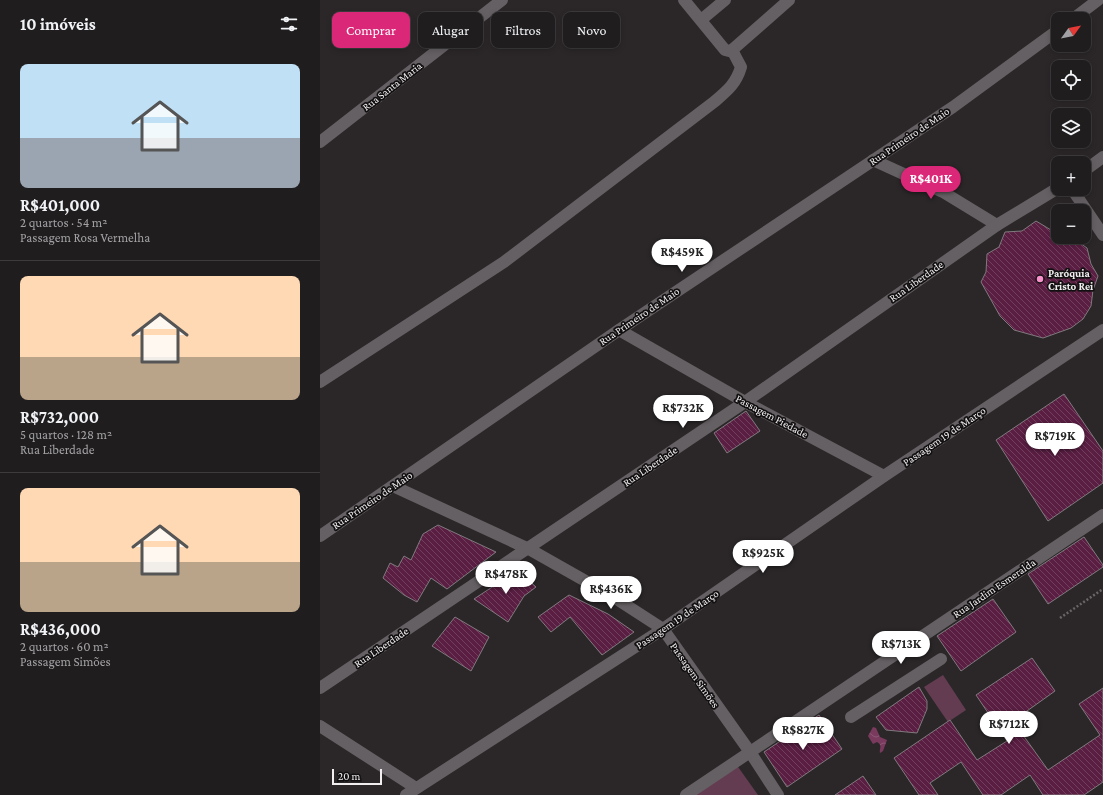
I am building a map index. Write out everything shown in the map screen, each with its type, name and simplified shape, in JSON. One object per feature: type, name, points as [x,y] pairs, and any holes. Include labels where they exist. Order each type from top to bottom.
[{"type":"street","name":"Rua Santa Maria","points":[[320,142],[502,0]]},
{"type":"street","points":[[684,0],[725,50],[729,51],[789,0]]},
{"type":"street","points":[[701,20],[725,0]]},
{"type":"street","points":[[1082,12],[1098,0]]},
{"type":"street","name":"Rua Primeiro de Maio","points":[[320,536],[619,330],[953,107],[1051,35]]},
{"type":"street","points":[[320,382],[504,262],[714,102],[730,88],[738,77],[741,67],[732,50]]},
{"type":"street","points":[[1091,166],[1103,157]]},
{"type":"street","points":[[873,160],[943,192],[997,225]]},
{"type":"street","name":"Rua Liberdade","points":[[320,688],[745,402],[997,225],[1051,192]]},
{"type":"street","points":[[1077,196],[1103,235]]},
{"type":"street","name":"Passagem Piedade","points":[[619,330],[745,402],[884,476]]},
{"type":"street","name":"Passagem 19 de Março","points":[[411,792],[663,629],[884,476],[1103,330]]},
{"type":"street","name":"Passagem Simões","points":[[393,486],[528,548],[612,596],[663,629],[750,752],[778,795]]},
{"type":"street","name":"Rua Jardim Esmeralda","points":[[686,795],[1103,515]]},
{"type":"street","points":[[851,717],[941,659]]},
{"type":"street","points":[[320,726],[411,792]]},
{"type":"path","points":[[1060,618],[1103,589]]},
{"type":"shaded area","points":[[943,675],[966,710],[948,722],[924,687]]},
{"type":"shaded area","points":[[736,764],[758,795],[696,795]]},
{"type":"water","points":[[873,727],[876,728],[880,737],[887,740],[883,751],[880,753],[880,744],[877,742],[873,744],[868,736]]},
{"type":"building","name":"Paróquia Cristo Rei","points":[[1036,221],[1051,230],[1051,244],[1081,244],[1087,248],[1091,264],[1098,276],[1093,290],[1091,306],[1083,319],[1071,328],[1043,338],[1014,330],[1000,316],[981,282],[986,272],[987,254],[999,247],[1005,232],[1022,231]]},
{"type":"building","points":[[1064,394],[1103,451],[1103,483],[1048,521],[996,440]]},
{"type":"building","points":[[746,411],[760,431],[727,453],[714,433]]},
{"type":"building","points":[[438,525],[496,552],[447,589],[431,578],[417,602],[404,595],[383,578],[390,563],[398,567],[404,556],[411,560],[423,534]]},
{"type":"building","points":[[1084,537],[1103,567],[1048,604],[1028,574]]},
{"type":"building","points":[[518,570],[536,587],[524,596],[508,622],[474,599]]},
{"type":"building","points":[[569,595],[608,614],[634,632],[602,655],[570,617],[551,632],[538,617]]},
{"type":"building","points":[[993,599],[1016,632],[961,671],[937,636]]},
{"type":"building","points":[[455,617],[489,637],[471,671],[432,646]]},
{"type":"building","points":[[1032,658],[1055,691],[1013,721],[1048,770],[1100,735],[1079,704],[1103,688],[1103,782],[1084,795],[1043,795],[1030,775],[1001,795],[983,795],[961,762],[930,783],[938,795],[919,795],[894,758],[950,720],[977,760],[1007,741],[976,695]]},
{"type":"building","points":[[919,687],[927,701],[927,709],[917,733],[886,730],[876,717]]},
{"type":"building","points":[[819,715],[842,749],[787,787],[764,752]]},
{"type":"building","points":[[863,776],[876,795],[835,795]]},
{"type":"place","name":"Paróquia Cristo Rei","points":[[1040,279]]}]
